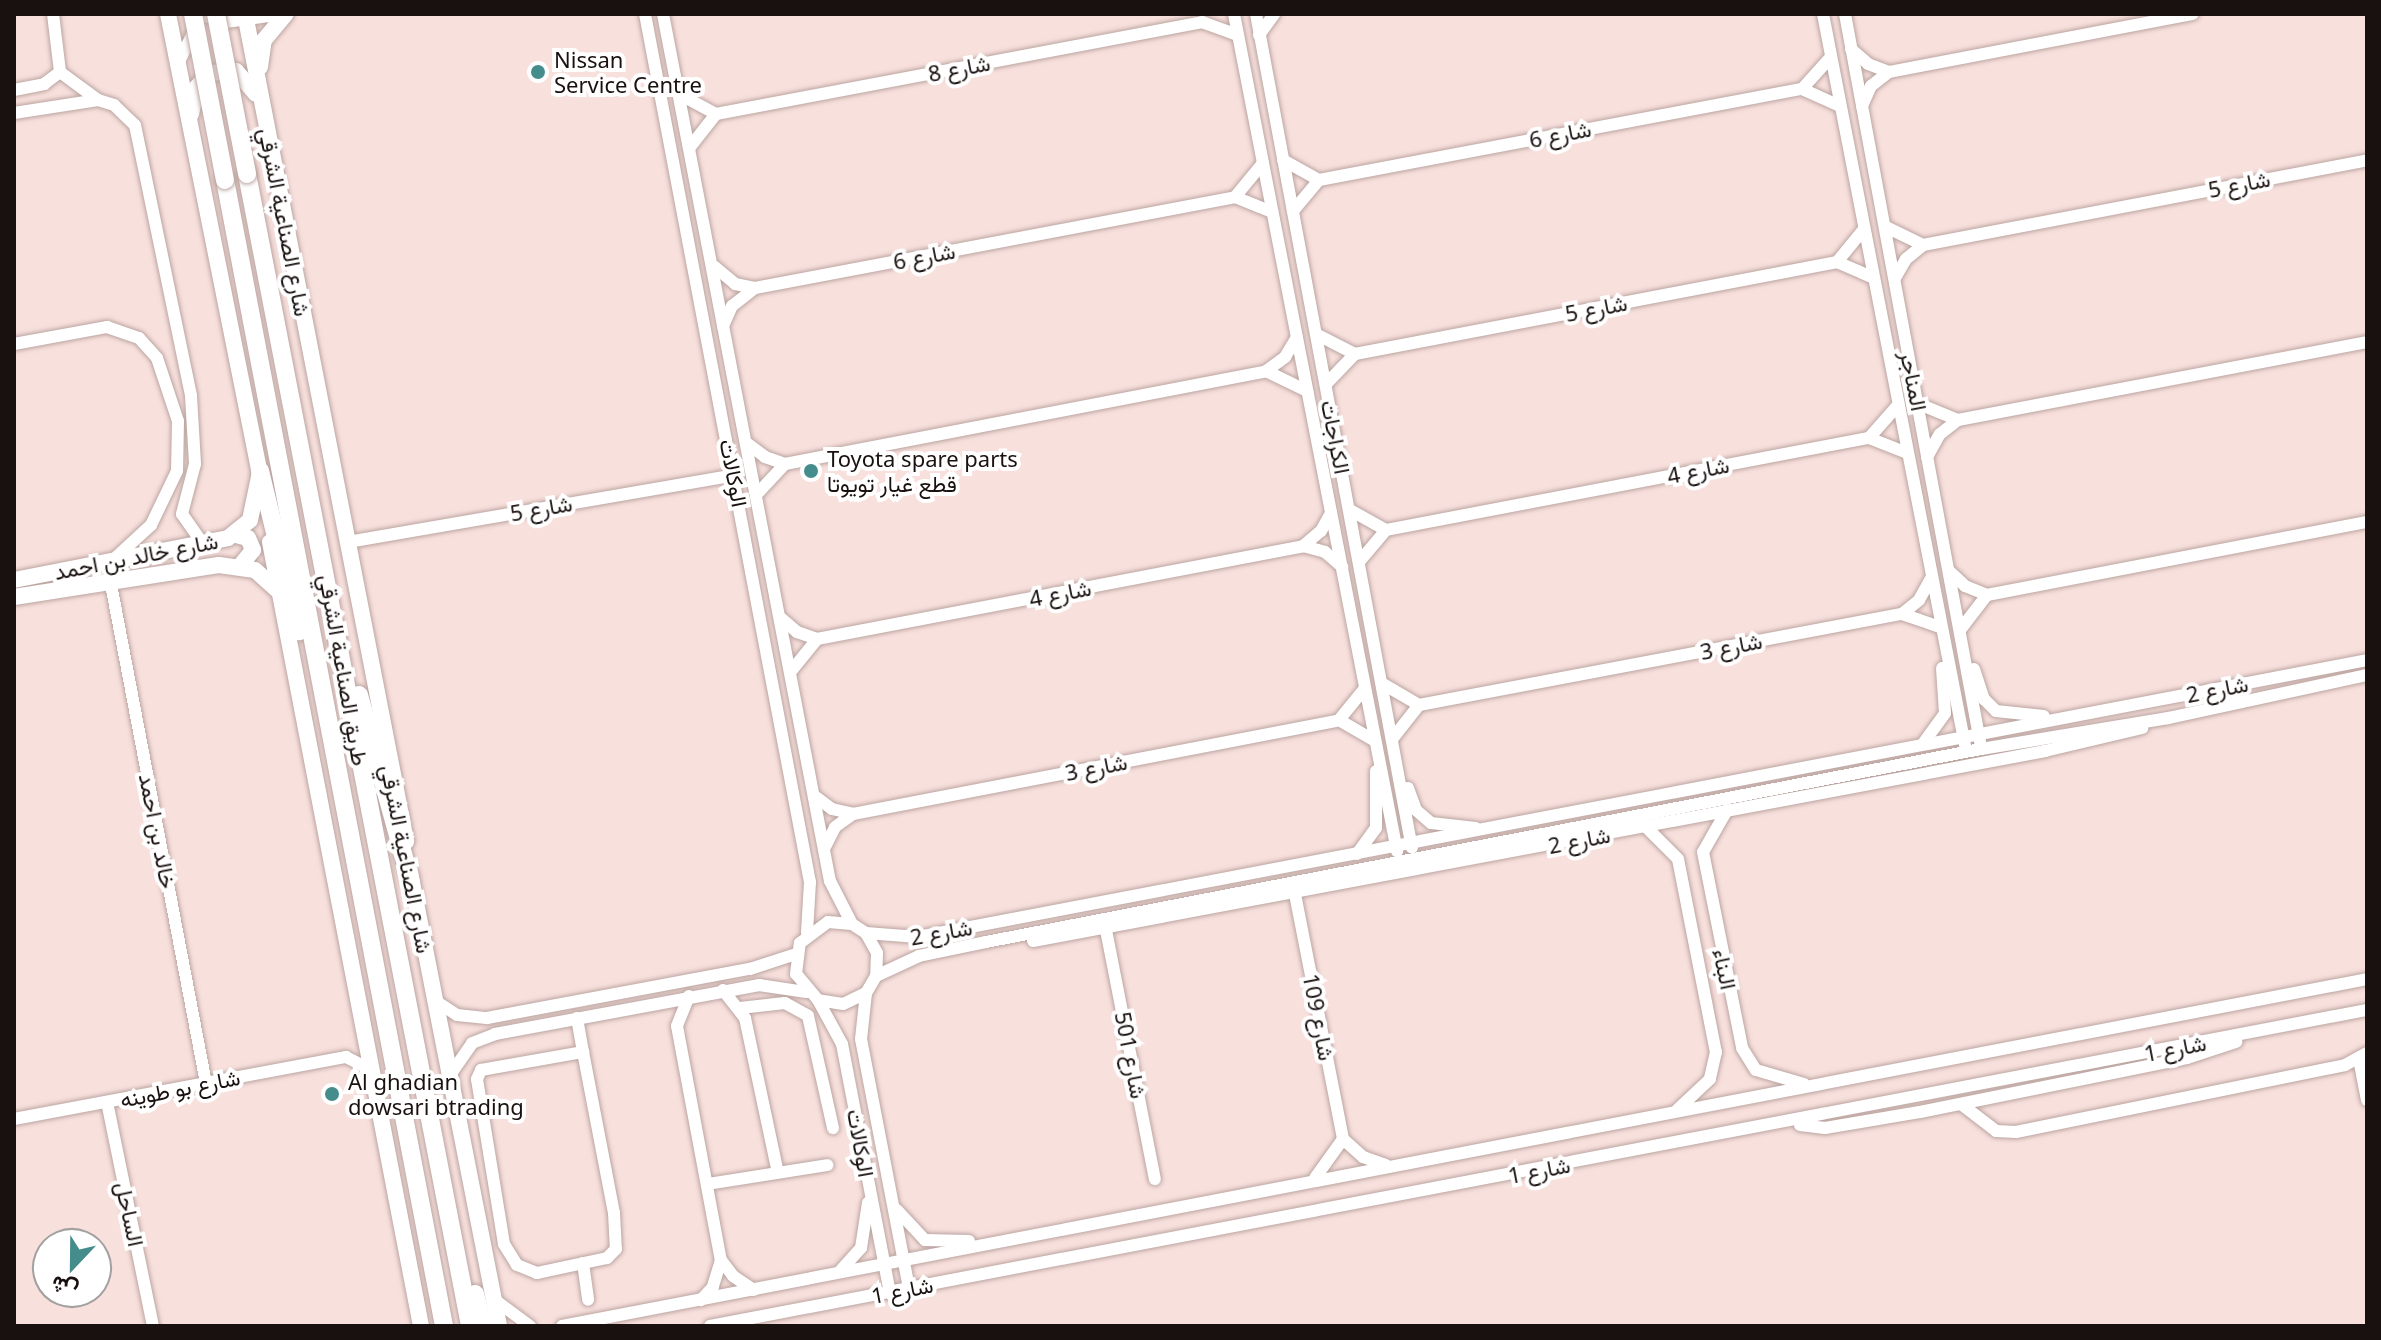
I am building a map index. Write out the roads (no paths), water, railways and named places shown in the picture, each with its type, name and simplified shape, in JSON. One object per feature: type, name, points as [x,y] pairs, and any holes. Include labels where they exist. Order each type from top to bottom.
[{"type":"highway","name":"طريق الصناعية الشرقي","points":[[204,15],[247,174],[470,1326]]},
{"type":"highway","name":"طريق الصناعية الشرقي","points":[[204,15],[225,180],[442,1326]]},
{"type":"highway","points":[[260,471],[309,673],[335,753]]},
{"type":"highway","points":[[340,644],[411,883]]},
{"type":"highway","points":[[453,1229],[483,1326]]},
{"type":"main road","points":[[168,14],[260,471],[277,590],[376,1073],[421,1326]]},
{"type":"main road","points":[[258,80],[264,40],[284,14]]},
{"type":"main road","name":"شارع الصناعية الشرقي","points":[[245,17],[499,1326]]},
{"type":"main road","points":[[189,123],[197,87],[209,73],[220,70],[246,77],[266,122]]},
{"type":"main road","name":"شارع خالد بن احمد","points":[[14,597],[236,535],[253,513],[260,471]]},
{"type":"main road","points":[[236,535],[248,538],[253,550],[241,565]]},
{"type":"main road","name":"شارع خالد بن احمد","points":[[14,580],[109,571],[241,565],[260,573],[277,590]]},
{"type":"street","points":[[53,14],[60,72],[98,100],[130,118],[140,139],[196,437],[182,514],[203,544]]},
{"type":"street","points":[[178,65],[204,15],[245,17],[284,14]]},
{"type":"street","name":"الوكالات","points":[[645,14],[810,882],[807,933]]},
{"type":"street","name":"الوكالات","points":[[663,14],[782,618],[830,881],[852,924]]},
{"type":"street","name":"الوكالات","points":[[672,14],[673,64]]},
{"type":"street","name":"الكراجات","points":[[1234,14],[1399,863]]},
{"type":"street","name":"الكراجات","points":[[1256,14],[1414,860]]},
{"type":"street","points":[[1259,35],[1274,14]]},
{"type":"street","name":"المناجر","points":[[1823,14],[1966,752]]},
{"type":"street","name":"المناجر","points":[[1845,14],[1981,749]]},
{"type":"street","points":[[1862,106],[1871,86],[1889,72],[2192,14]]},
{"type":"street","name":"شارع 8","points":[[716,114],[1207,18],[1238,35]]},
{"type":"street","points":[[1851,49],[1868,64],[1889,72]]},
{"type":"street","points":[[1830,58],[1802,89],[1840,106]]},
{"type":"street","points":[[14,90],[44,84],[60,72]]},
{"type":"street","name":"شارع 6","points":[[1319,180],[1802,89]]},
{"type":"street","points":[[679,94],[716,114],[690,147]]},
{"type":"street","points":[[14,113],[98,100]]},
{"type":"street","points":[[1283,160],[1319,180],[1293,211]]},
{"type":"street","name":"شارع 5","points":[[1923,245],[2367,160]]},
{"type":"street","points":[[1263,163],[1235,197],[1272,212]]},
{"type":"street","name":"شارع 6","points":[[755,288],[1235,197]]},
{"type":"street","points":[[1886,227],[1903,240],[1923,245]]},
{"type":"street","points":[[1864,229],[1837,262],[1874,278]]},
{"type":"street","points":[[1895,278],[1906,259],[1923,245]]},
{"type":"street","name":"شارع 5","points":[[1355,354],[1837,262]]},
{"type":"street","points":[[713,263],[726,279],[755,288]]},
{"type":"street","points":[[723,326],[732,306],[755,288]]},
{"type":"street","points":[[14,344],[107,327],[139,338],[157,358],[178,421],[177,471],[151,525],[109,571]]},
{"type":"street","points":[[1316,334],[1355,354],[1326,384]]},
{"type":"street","points":[[757,494],[785,464],[1266,371],[1285,357],[1297,337]]},
{"type":"street","points":[[1927,457],[1940,434],[1958,420],[2367,342]]},
{"type":"street","points":[[1266,371],[1307,391]]},
{"type":"street","points":[[1919,404],[1958,420]]},
{"type":"street","points":[[1898,405],[1869,438],[1907,453]]},
{"type":"street","name":"شارع 4","points":[[1386,530],[1869,438]]},
{"type":"street","points":[[748,444],[785,464]]},
{"type":"street","name":"شارع 5","points":[[348,542],[734,475]]},
{"type":"street","points":[[1350,510],[1386,530],[1359,562]]},
{"type":"street","points":[[1303,546],[1321,531],[1331,513]]},
{"type":"street","points":[[1948,571],[1965,586],[1987,595],[2367,522]]},
{"type":"street","points":[[1303,546],[1325,552],[1342,567]]},
{"type":"street","name":"شارع 4","points":[[817,639],[1303,546]]},
{"type":"street","name":"خالد بن احمد","points":[[109,571],[206,1083]]},
{"type":"street","points":[[1902,614],[1919,600],[1931,578]]},
{"type":"street","points":[[1960,630],[1987,595]]},
{"type":"street","name":"شارع 3","points":[[1419,705],[1902,614],[1940,627]]},
{"type":"street","points":[[782,618],[797,632],[817,639],[792,670]]},
{"type":"street","name":"المناجر","points":[[1921,746],[1938,730],[1945,713],[1943,641]]},
{"type":"street","name":"شارع 2","points":[[1963,647],[1984,699],[1996,711],[2067,718]]},
{"type":"street","name":"شارع 2","points":[[866,933],[918,937],[2367,660]]},
{"type":"street","name":"شارع 2","points":[[876,976],[919,956],[986,942],[1981,749],[2168,718],[2367,675]]},
{"type":"street","points":[[1383,684],[1419,705],[1393,738]]},
{"type":"street","points":[[1365,688],[1339,720],[1375,741]]},
{"type":"street","name":"شارع 2","points":[[986,942],[1106,930],[2122,735],[2168,718]]},
{"type":"street","name":"شارع 3","points":[[853,814],[1339,720]]},
{"type":"street","name":"الكراجات","points":[[1356,854],[1368,844],[1377,822],[1378,757]]},
{"type":"street","name":"شارع 2","points":[[1398,767],[1422,817],[1438,825],[1487,829]]},
{"type":"street","points":[[816,797],[832,809],[853,814]]},
{"type":"street","name":"البناء","points":[[1727,810],[1703,852],[1742,1048],[1747,1061],[1768,1076],[1815,1086]]},
{"type":"street","points":[[825,848],[835,827],[853,814]]},
{"type":"street","name":"البناء","points":[[1646,827],[1678,859],[1716,1052],[1704,1089],[1675,1112]]},
{"type":"street","name":"شارع 109","points":[[1295,894],[1343,1139]]},
{"type":"street","points":[[450,1075],[464,1051],[481,1038],[689,996],[777,983],[807,992],[818,1000],[843,1004],[866,993],[876,976],[877,953],[866,933],[852,924],[828,922],[807,933],[796,954],[796,974],[807,992]]},
{"type":"street","name":"شارع 501","points":[[1106,930],[1155,1179]]},
{"type":"street","points":[[434,1000],[457,1015],[487,1018],[750,969],[796,954]]},
{"type":"street","name":"شارع 1","points":[[562,1326],[2367,979]]},
{"type":"street","points":[[723,990],[740,1008],[778,1173]]},
{"type":"street","name":"الوكالات","points":[[866,993],[861,1039],[909,1289]]},
{"type":"street","points":[[689,996],[677,1026],[721,1260],[713,1287],[700,1301]]},
{"type":"street","name":"الوكالات","points":[[818,1000],[838,1030],[890,1293]]},
{"type":"street","points":[[740,1008],[785,1003],[801,1010],[812,1023],[833,1128]]},
{"type":"street","name":"شارع 1","points":[[710,1326],[1789,1124],[2367,1010]]},
{"type":"street","points":[[577,1018],[583,1052],[616,1249],[610,1257],[537,1273],[509,1256],[477,1079],[481,1070],[583,1052]]},
{"type":"street","points":[[1789,1124],[1825,1128],[1961,1104],[2187,1058],[2266,1031]]},
{"type":"street","points":[[367,1034],[346,1057],[376,1073]]},
{"type":"street","points":[[1961,1104],[1996,1131],[2016,1132],[2363,1056],[2367,1100]]},
{"type":"street","name":"شارع بو طوينه","points":[[14,1119],[346,1057]]},
{"type":"street","points":[[825,1080],[849,1076]]},
{"type":"street","name":"الساحل","points":[[107,1102],[153,1326]]},
{"type":"street","points":[[1312,1180],[1331,1162],[1343,1139],[1363,1157],[1390,1166]]},
{"type":"street","points":[[708,1184],[828,1165]]},
{"type":"street","points":[[831,1275],[859,1253],[869,1187]]},
{"type":"street","points":[[893,1204],[925,1240],[1012,1239]]},
{"type":"street","points":[[721,1260],[733,1276],[754,1290]]},
{"type":"street","points":[[577,1324],[588,1300],[583,1263]]},
{"type":"street","points":[[493,1298],[530,1326]]},
{"type":"street","points":[[588,1300],[607,1319]]},
{"type":"place","name":"Nissan Service Centre","points":[[538,72]]},
{"type":"place","name":"Toyota spare parts قطع غيار تويوتا","points":[[811,471]]},
{"type":"place","name":"Al ghadian dowsari btrading","points":[[332,1094]]}]
